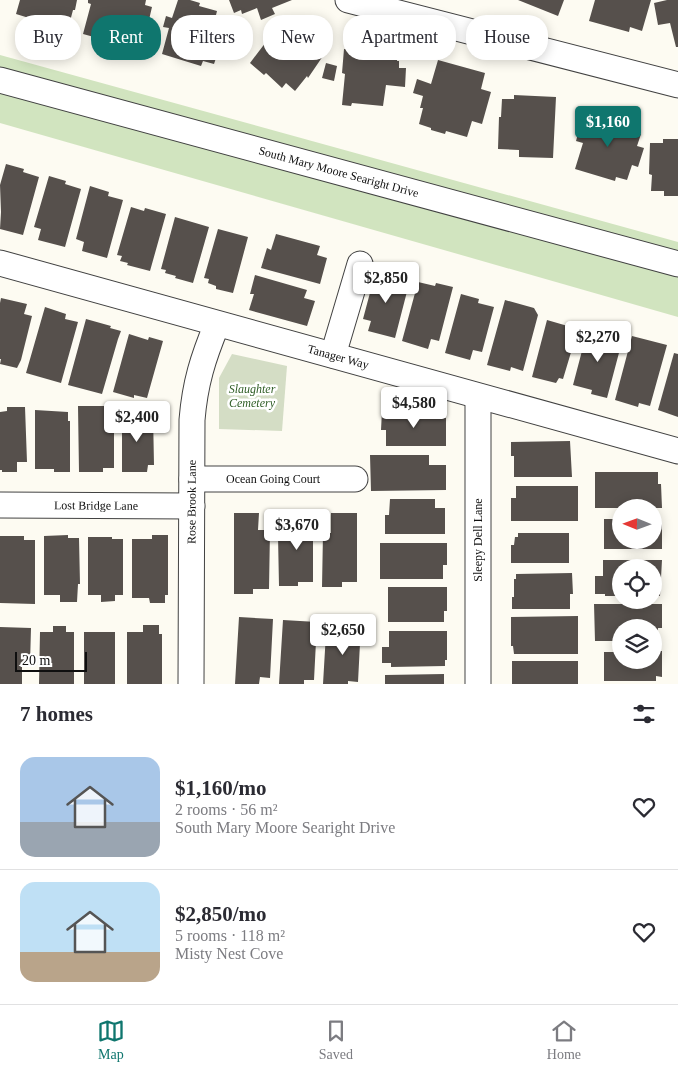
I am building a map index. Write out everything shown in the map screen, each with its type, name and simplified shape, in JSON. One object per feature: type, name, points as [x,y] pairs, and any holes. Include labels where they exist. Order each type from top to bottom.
[{"type":"street","points":[[348,0],[678,85]]},
{"type":"street","name":"South Mary Moore Searight Drive","points":[[0,80],[678,264]]},
{"type":"street","name":"Tanager Way","points":[[0,263],[678,451]]},
{"type":"street","points":[[333,355],[360,264]]},
{"type":"street","name":"Rose Brook Lane","points":[[191,684],[192,420],[196,382],[202,360],[217,324]]},
{"type":"street","name":"Sleepy Dell Lane","points":[[478,397],[478,684]]},
{"type":"street","name":"Ocean Going Court","points":[[192,479],[355,479]]},
{"type":"street","name":"Lost Bridge Lane","points":[[0,505],[192,506]]},
{"type":"green space","points":[[0,55],[678,242],[678,317],[0,123]]},
{"type":"green space","name":"Slaughter Cemetery","points":[[232,354],[287,366],[282,431],[219,429],[219,378]]},
{"type":"building","points":[[20,0],[77,0],[72,15],[16,14]]},
{"type":"building","points":[[88,0],[146,0],[145,5],[152,7],[150,15],[91,15],[91,36],[83,34],[91,4],[88,3]]},
{"type":"building","points":[[178,0],[190,0],[200,3],[199,6],[217,11],[216,15],[173,15]]},
{"type":"building","points":[[229,0],[292,0],[272,8],[275,14],[263,15],[263,19],[261,20],[257,8],[242,14],[241,10],[234,13]]},
{"type":"building","points":[[518,0],[564,0],[558,16]]},
{"type":"building","points":[[595,0],[651,0],[642,31],[630,27],[629,32],[589,21]]},
{"type":"building","points":[[678,0],[678,47],[676,47],[670,23],[658,25],[654,3]]},
{"type":"building","points":[[166,16],[171,18],[171,57],[162,54],[169,28],[163,27]]},
{"type":"building","points":[[263,46],[263,60],[320,60],[308,78],[307,76],[295,91],[286,83],[282,88],[266,73],[264,75],[250,63]]},
{"type":"building","points":[[182,60],[215,60],[214,64],[203,61],[201,66]]},
{"type":"building","points":[[343,60],[397,60],[399,61],[399,68],[406,68],[405,87],[386,85],[383,106],[352,103],[351,106],[342,105],[345,74],[342,73]]},
{"type":"building","points":[[438,60],[485,73],[481,89],[491,92],[482,124],[472,121],[467,137],[446,131],[445,134],[419,124],[423,108],[420,108],[423,96],[413,93],[417,79],[431,84]]},
{"type":"building","points":[[326,63],[337,66],[334,81],[322,78]]},
{"type":"building","points":[[514,95],[556,97],[553,158],[519,157],[519,150],[498,149],[499,117],[501,117],[502,99],[514,99]]},
{"type":"building","points":[[591,111],[629,123],[628,129],[641,134],[637,146],[644,148],[638,167],[632,165],[627,180],[616,177],[615,181],[575,169],[583,143],[576,141],[579,129],[585,131]]},
{"type":"building","points":[[663,139],[678,139],[678,196],[664,196],[664,191],[651,191],[652,175],[649,174],[650,143],[663,143]]},
{"type":"building","points":[[6,164],[24,169],[23,172],[39,177],[23,235],[0,229],[0,185]]},
{"type":"building","points":[[49,176],[66,181],[65,184],[81,189],[65,247],[38,240],[41,229],[34,227]]},
{"type":"building","points":[[90,186],[109,192],[108,196],[123,200],[107,258],[82,251],[84,242],[76,239]]},
{"type":"building","points":[[131,207],[144,211],[145,208],[166,214],[150,271],[127,265],[128,263],[120,261],[122,256],[117,255]]},
{"type":"building","points":[[175,217],[209,227],[193,283],[175,278],[176,276],[165,273],[166,270],[161,269]]},
{"type":"building","points":[[218,229],[248,237],[233,293],[216,289],[216,286],[208,283],[209,279],[204,278]]},
{"type":"building","points":[[276,234],[320,246],[317,255],[327,258],[320,284],[261,268],[267,248],[271,250]]},
{"type":"building","points":[[375,274],[390,278],[391,275],[410,280],[395,338],[368,331],[371,321],[363,319]]},
{"type":"building","points":[[255,275],[307,290],[304,298],[315,301],[307,326],[249,310],[254,294],[250,294]]},
{"type":"building","points":[[418,282],[435,286],[436,283],[453,287],[439,341],[431,339],[428,349],[402,341]]},
{"type":"building","points":[[461,294],[479,299],[478,303],[494,307],[482,352],[473,350],[470,360],[445,353]]},
{"type":"building","points":[[1,298],[27,304],[24,314],[32,316],[21,360],[17,368],[0,364]]},
{"type":"building","points":[[505,300],[534,308],[538,315],[523,371],[511,367],[510,371],[487,365]]},
{"type":"building","points":[[45,307],[66,314],[65,319],[78,322],[61,383],[26,373]]},
{"type":"building","points":[[86,319],[121,331],[102,394],[68,385]]},
{"type":"building","points":[[547,320],[578,329],[563,379],[559,378],[556,383],[532,377]]},
{"type":"building","points":[[588,328],[609,334],[608,337],[621,341],[607,398],[591,394],[592,390],[573,385]]},
{"type":"building","points":[[129,334],[148,340],[149,337],[163,341],[147,398],[134,395],[134,398],[113,392]]},
{"type":"building","points":[[632,336],[667,345],[650,406],[639,403],[638,407],[615,400]]},
{"type":"building","points":[[674,353],[678,354],[678,417],[658,410]]},
{"type":"building","points":[[78,406],[114,406],[114,468],[103,468],[103,472],[79,472]]},
{"type":"building","points":[[7,407],[25,407],[27,462],[17,462],[17,472],[2,472],[0,470],[0,412],[7,411]]},
{"type":"building","points":[[35,410],[68,412],[68,421],[70,421],[70,472],[54,472],[54,469],[35,469]]},
{"type":"building","points":[[382,411],[435,411],[435,418],[446,418],[446,446],[386,446],[386,430],[381,430]]},
{"type":"building","points":[[122,414],[153,414],[154,465],[148,465],[147,472],[122,472]]},
{"type":"building","points":[[570,441],[572,477],[514,477],[514,456],[511,456],[511,442]]},
{"type":"building","points":[[370,455],[429,455],[429,465],[446,465],[446,490],[371,491]]},
{"type":"building","points":[[595,472],[658,472],[658,484],[661,484],[662,499],[612,499],[612,508],[595,508]]},
{"type":"building","points":[[516,486],[578,486],[578,521],[511,521],[511,498],[516,498]]},
{"type":"building","points":[[390,499],[435,499],[435,508],[445,508],[445,534],[385,534],[385,515],[389,515]]},
{"type":"building","points":[[234,513],[259,513],[258,530],[270,530],[269,589],[253,589],[253,594],[234,594]]},
{"type":"building","points":[[287,513],[313,513],[313,582],[298,582],[298,586],[279,586],[278,536],[287,535]]},
{"type":"building","points":[[331,513],[357,513],[357,582],[342,582],[342,587],[322,587],[323,533],[331,533]]},
{"type":"building","points":[[604,519],[612,519],[612,549],[604,549]]},
{"type":"building","points":[[518,533],[569,533],[569,563],[511,563],[511,545],[514,545],[515,537],[518,537]]},
{"type":"building","points":[[68,535],[68,538],[79,538],[80,584],[78,584],[77,602],[60,602],[60,595],[44,595],[44,536]]},
{"type":"building","points":[[152,535],[168,535],[168,595],[165,595],[165,603],[150,603],[149,598],[132,598],[132,539],[152,539]]},
{"type":"building","points":[[0,536],[24,536],[24,540],[35,540],[35,604],[0,603]]},
{"type":"building","points":[[88,537],[123,539],[123,595],[115,595],[115,601],[101,602],[101,595],[88,595]]},
{"type":"building","points":[[380,543],[447,543],[447,565],[443,565],[443,579],[380,579]]},
{"type":"building","points":[[603,560],[612,560],[612,596],[595,594],[595,576],[603,576]]},
{"type":"building","points":[[572,573],[573,594],[570,594],[570,609],[512,609],[516,574]]},
{"type":"building","points":[[388,587],[447,587],[447,611],[444,611],[444,622],[388,622]]},
{"type":"building","points":[[594,604],[612,604],[612,609],[662,609],[662,619],[612,619],[612,641],[595,641]]},
{"type":"building","points":[[578,616],[578,654],[514,654],[513,646],[511,646],[511,617]]},
{"type":"building","points":[[239,617],[273,619],[270,678],[260,677],[259,684],[235,684]]},
{"type":"building","points":[[283,620],[317,622],[314,680],[304,680],[304,684],[279,684]]},
{"type":"building","points":[[344,623],[361,624],[358,682],[348,681],[348,684],[323,684],[326,633],[343,634]]},
{"type":"building","points":[[143,625],[159,625],[159,634],[162,634],[162,684],[127,684],[127,632],[143,632]]},
{"type":"building","points":[[53,626],[66,626],[66,632],[74,632],[74,684],[39,684],[40,632],[53,632]]},
{"type":"building","points":[[0,627],[31,628],[30,664],[22,665],[22,684],[0,684]]},
{"type":"building","points":[[389,631],[447,631],[447,660],[445,660],[445,666],[391,667],[391,663],[382,663],[382,647],[389,647]]},
{"type":"building","points":[[84,632],[115,632],[115,684],[84,684]]},
{"type":"building","points":[[604,652],[612,652],[612,669],[662,669],[662,677],[656,676],[656,681],[604,681]]},
{"type":"building","points":[[512,661],[578,661],[578,684],[512,684]]},
{"type":"building","points":[[444,674],[444,684],[385,684],[385,675]]}]
